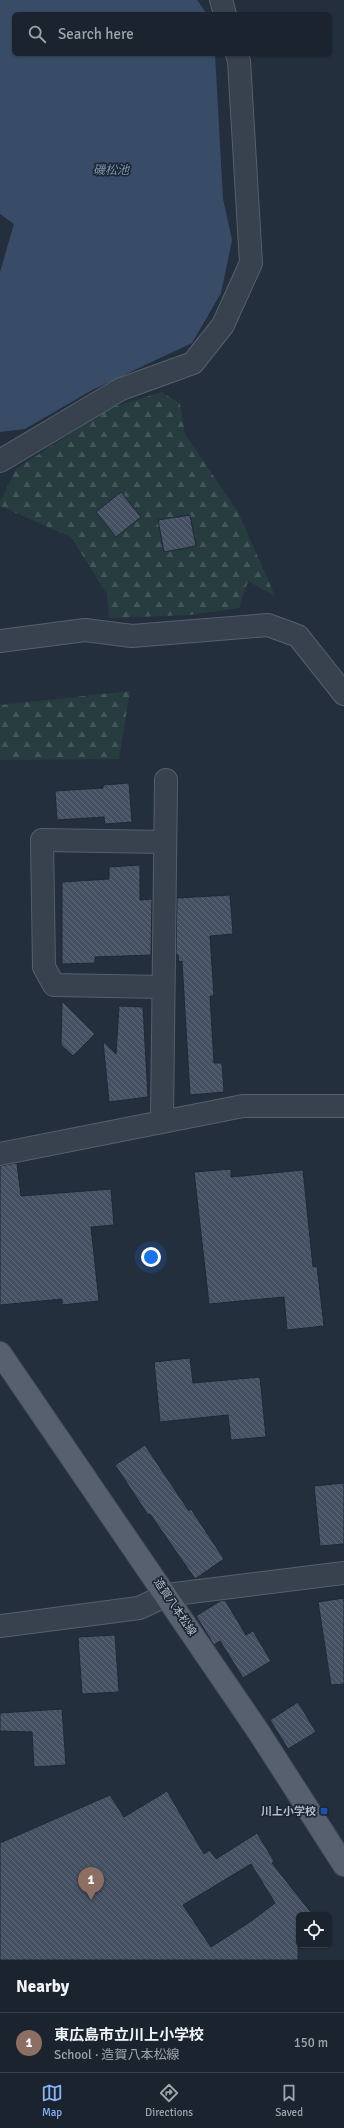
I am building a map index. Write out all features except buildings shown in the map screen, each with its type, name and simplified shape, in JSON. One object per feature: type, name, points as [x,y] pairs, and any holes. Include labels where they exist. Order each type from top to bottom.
[{"type":"main road","name":"造賀八本松線","points":[[0,1353],[258,1731],[344,1865]]},
{"type":"street","points":[[221,0],[224,12]]},
{"type":"street","points":[[0,461],[121,389],[193,363],[223,325],[251,263],[238,56]]},
{"type":"street","points":[[0,642],[85,630],[132,636],[268,625],[298,636],[344,694]]},
{"type":"street","points":[[162,1121],[166,780]]},
{"type":"street","points":[[163,987],[54,984],[44,967],[42,840],[165,842]]},
{"type":"street","points":[[0,1154],[244,1106],[344,1106]]},
{"type":"street","points":[[0,1626],[139,1608],[167,1596],[344,1573]]},
{"type":"green space","points":[[162,392],[180,404],[185,434],[238,512],[275,596],[248,581],[239,608],[189,615],[109,618],[107,594],[71,537],[0,506],[0,502],[16,469],[110,408]]},
{"type":"green space","points":[[130,691],[119,759],[0,760],[0,705]]},
{"type":"water","name":"磯松池","points":[[0,0],[197,0],[206,12],[12,12],[12,56],[215,56],[223,199],[232,240],[221,293],[192,343],[92,390],[25,429],[0,432],[0,272],[14,224],[0,214]]},
{"type":"place","name":"川上小学校","points":[[324,1811]]},
{"type":"place","name":"東広島市立川上小学校","points":[[91,1900]]}]
